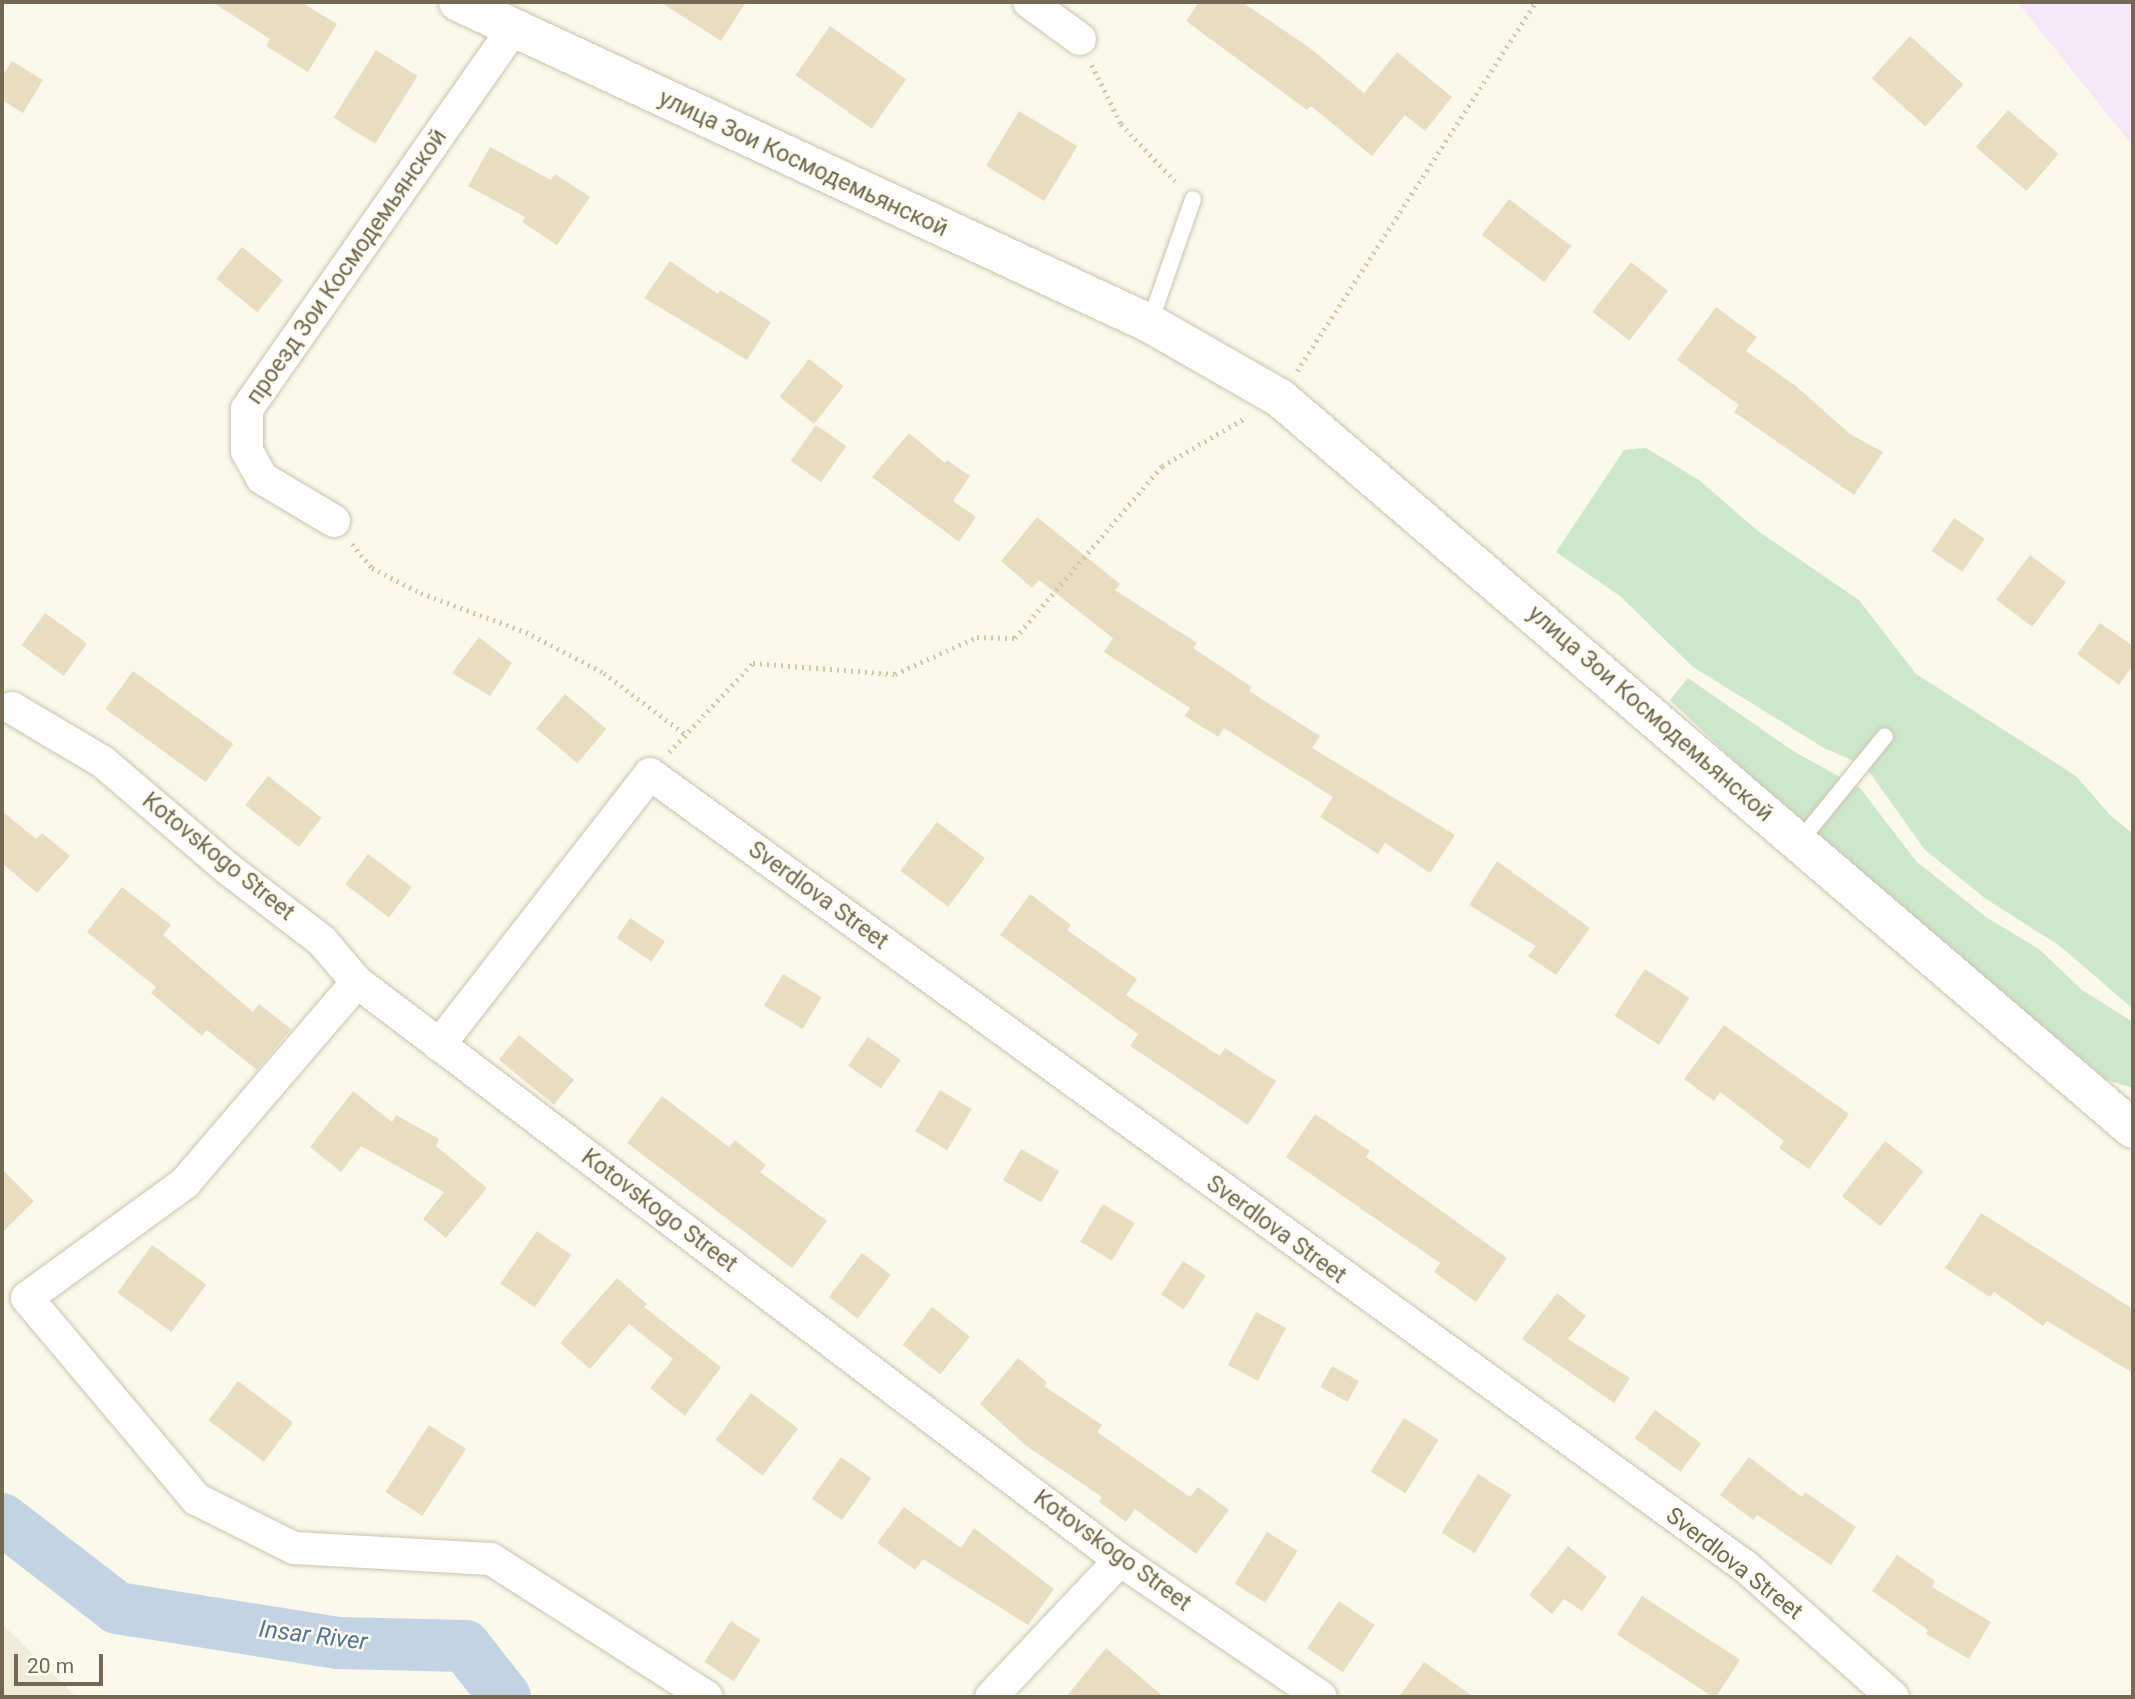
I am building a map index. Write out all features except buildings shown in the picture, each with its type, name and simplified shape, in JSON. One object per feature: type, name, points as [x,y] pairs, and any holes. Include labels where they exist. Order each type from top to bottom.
[{"type":"street","name":"улица Зои Космодемьянской","points":[[458,2],[512,30],[1149,323],[1280,398],[2133,1129]]},
{"type":"street","points":[[1029,2],[1080,39]]},
{"type":"street","name":"проезд Зои Космодемьянской","points":[[334,521],[262,478],[247,451],[247,409],[512,30]]},
{"type":"street","name":"Kotovskogo Street","points":[[12,708],[103,762],[227,868],[322,941],[357,982],[1120,1560],[1321,1697]]},
{"type":"street","points":[[439,1045],[650,774]]},
{"type":"street","name":"Sverdlova Street","points":[[650,774],[1746,1567],[1893,1697]]},
{"type":"street","points":[[357,982],[185,1183],[27,1298],[196,1499],[294,1548],[491,1559],[707,1697]]},
{"type":"street","points":[[991,1697],[1120,1560]]},
{"type":"lane","points":[[1149,323],[1192,199]]},
{"type":"lane","points":[[1799,842],[1885,736]]},
{"type":"path","points":[[650,774],[753,663],[895,674],[977,638],[1015,638],[1162,466],[1280,398],[1536,2]]},
{"type":"path","points":[[1080,39],[1121,124],[1192,199]]},
{"type":"path","points":[[334,521],[372,568],[421,593],[526,632],[582,661],[685,734]]},
{"type":"shaded area","points":[[2017,2],[2133,2],[2133,146]]},
{"type":"shaded area","points":[[2,1624],[73,1694],[86,1697],[2,1697]]},
{"type":"green space","points":[[1646,448],[1699,480],[1758,531],[1859,600],[1916,674],[2076,776],[2109,814],[2133,834],[2133,1009],[2060,946],[1986,899],[1925,850],[1865,766],[1824,748],[1693,667],[1620,596],[1556,552],[1624,450]]},
{"type":"green space","points":[[1688,678],[1793,751],[1860,788],[1916,861],[1986,917],[2039,949],[2082,990],[2133,1022],[2133,1088],[2107,1080],[1824,845],[1670,700]]},
{"type":"waterway","name":"Insar River","points":[[2,1519],[117,1608],[339,1643],[465,1646],[505,1697]]}]
